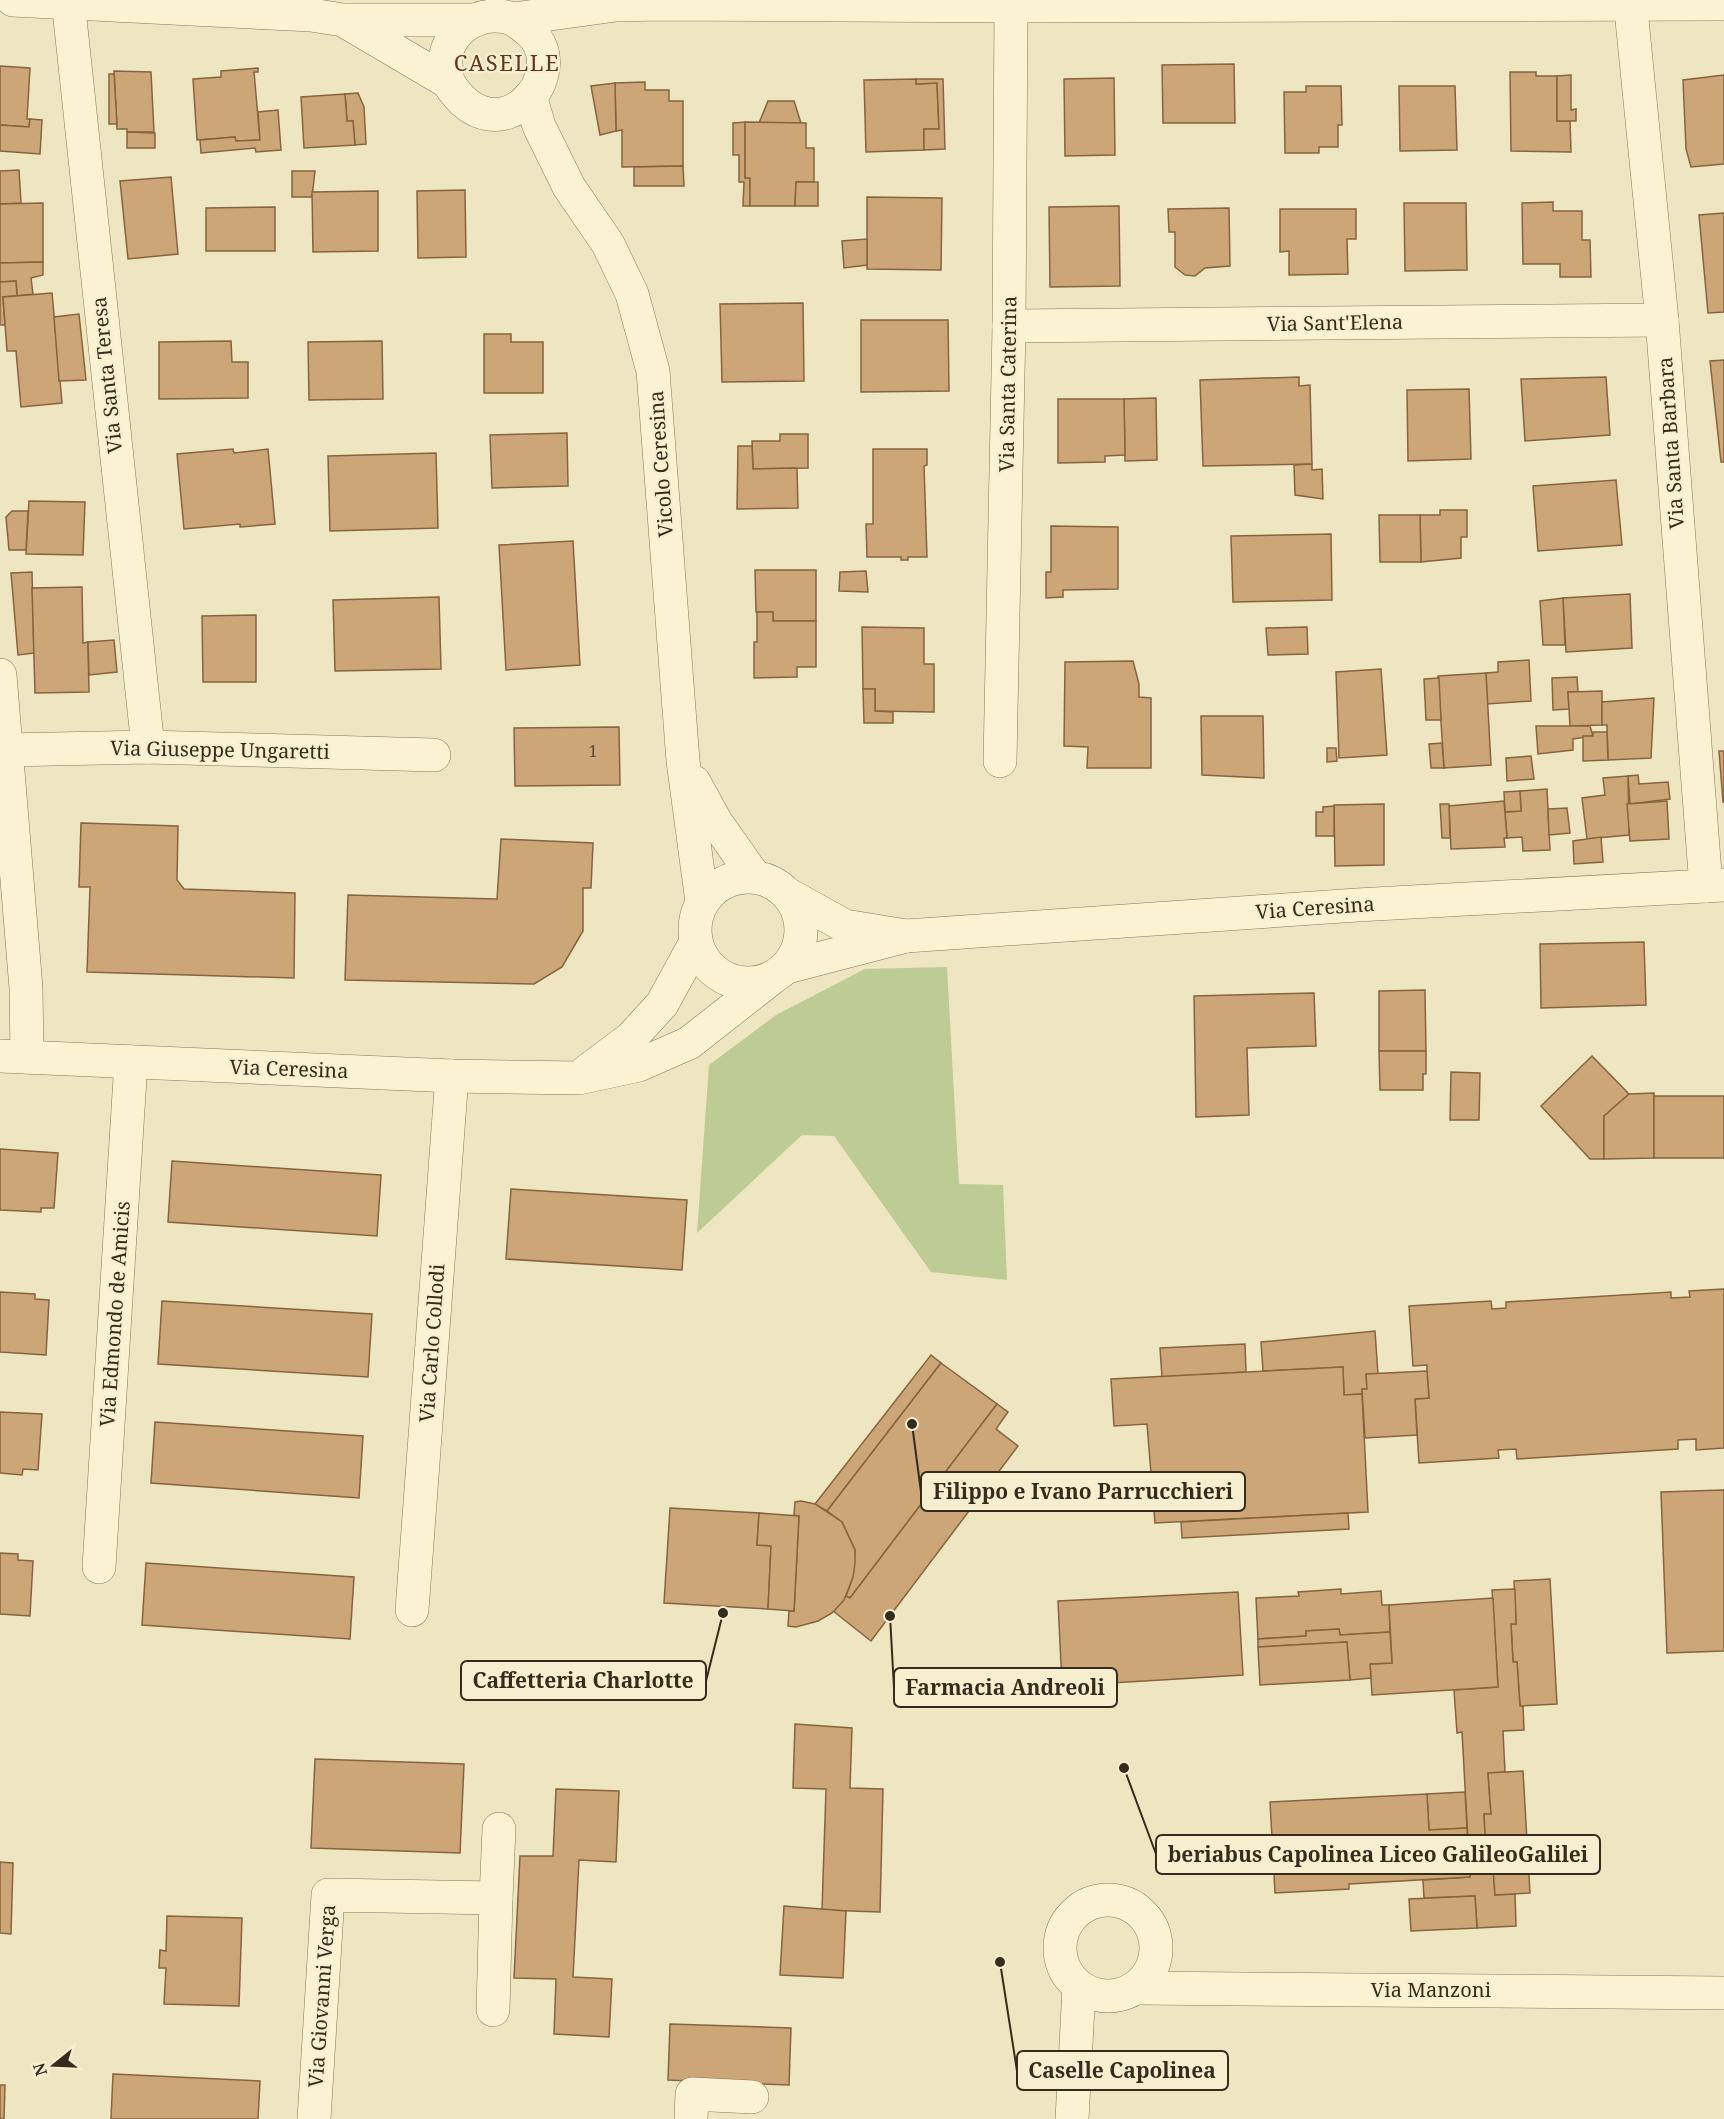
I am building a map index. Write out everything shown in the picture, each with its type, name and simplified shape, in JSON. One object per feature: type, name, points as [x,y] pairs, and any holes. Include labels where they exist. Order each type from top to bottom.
[{"type":"street","points":[[13,0],[474,20],[494,15],[514,19],[629,3],[1011,6],[1630,1],[1724,4]]},
{"type":"street","name":"Via Santa Teresa","points":[[68,1],[148,747]]},
{"type":"street","name":"Via Santa Barbara","points":[[1630,1],[1715,886]]},
{"type":"street","points":[[542,51],[566,27],[629,3]]},
{"type":"street","name":"Via Santa Caterina","points":[[1000,761],[1009,326],[1011,6]]},
{"type":"street","points":[[322,12],[448,82]]},
{"type":"street","points":[[474,20],[455,34],[446,55],[448,82],[458,98],[476,111],[499,114],[514,110],[531,99],[540,84],[542,51],[536,38],[514,19]]},
{"type":"street","name":"Vicolo Ceresina","points":[[531,99],[543,135],[569,187],[608,244],[632,294],[653,371],[683,761],[702,902]]},
{"type":"street","name":"Vicolo Ceresina","points":[[499,114],[569,187]]},
{"type":"street","name":"Via Sant'Elena","points":[[1009,326],[1662,320]]},
{"type":"street","points":[[0,675],[26,988],[14,1057]]},
{"type":"street","name":"Via Giuseppe Ungaretti","points":[[6,750],[148,747],[434,755]]},
{"type":"street","name":"Vicolo Ceresina","points":[[683,761],[716,822],[754,876]]},
{"type":"street","points":[[579,1078],[631,1038],[663,1004],[696,942],[695,928],[702,902],[718,885],[735,878],[754,876]]},
{"type":"street","name":"Via Ceresina","points":[[754,876],[775,883],[789,895],[845,926],[906,936]]},
{"type":"street","name":"Via Ceresina","points":[[696,942],[708,965],[729,980],[754,983],[779,973],[906,936],[1357,905],[1715,886]]},
{"type":"street","name":"Via Ceresina","points":[[14,1057],[452,1076],[579,1078],[639,1065],[689,1043],[779,973],[798,950],[802,932],[798,912],[789,895]]},
{"type":"street","name":"Via Edmondo de Amicis","points":[[99,1567],[131,1062]]},
{"type":"street","name":"Via Carlo Collodi","points":[[412,1610],[452,1076]]},
{"type":"street","points":[[493,2010],[499,1829]]},
{"type":"street","name":"Via Giovanni Verga","points":[[314,2119],[328,1895],[496,1898]]},
{"type":"street","points":[[1156,1936],[1155,1965],[1138,1988],[1124,1995],[1109,1997],[1093,1995],[1079,1988],[1068,1976],[1061,1962],[1060,1946],[1063,1930],[1071,1917],[1084,1906],[1098,1900],[1114,1900],[1130,1905],[1142,1914],[1156,1936],[1200,1989]]},
{"type":"street","points":[[1072,2119],[1079,1988]]},
{"type":"street","name":"Via Manzoni","points":[[1138,1988],[1724,1993]]},
{"type":"street","points":[[691,2119],[692,2094],[752,2097]]},
{"type":"green space","points":[[947,967],[959,1184],[1003,1185],[1007,1280],[931,1272],[834,1136],[802,1135],[697,1233],[709,1065],[776,1015],[865,969]]},
{"type":"building","points":[[1234,64],[1235,123],[1163,123],[1162,65]]},
{"type":"building","points":[[0,66],[30,68],[27,119],[30,119],[29,127],[0,125]]},
{"type":"building","points":[[258,68],[258,72],[254,72],[260,140],[236,141],[235,137],[197,140],[193,79],[221,77],[221,71]]},
{"type":"building","points":[[114,71],[151,72],[154,132],[127,132],[127,129],[117,129]]},
{"type":"building","points":[[1510,72],[1536,72],[1536,76],[1557,76],[1557,121],[1570,121],[1571,152],[1511,151]]},
{"type":"building","points":[[109,74],[114,74],[117,124],[109,124]]},
{"type":"building","points":[[1571,75],[1571,110],[1576,109],[1576,121],[1557,121],[1557,76]]},
{"type":"building","points":[[1724,75],[1724,164],[1691,167],[1686,149],[1683,80]]},
{"type":"building","points":[[1114,78],[1115,155],[1065,156],[1064,79]]},
{"type":"building","points":[[916,79],[916,84],[937,83],[939,129],[924,129],[924,150],[866,152],[864,80]]},
{"type":"building","points":[[916,79],[943,79],[945,149],[924,150],[924,129],[939,129],[937,83],[916,84]]},
{"type":"building","points":[[645,82],[645,90],[669,90],[669,101],[683,101],[683,166],[622,167],[622,130],[616,131],[615,83]]},
{"type":"building","points":[[615,83],[616,131],[600,135],[591,86]]},
{"type":"building","points":[[1306,86],[1341,86],[1342,125],[1338,125],[1338,147],[1319,147],[1319,153],[1285,153],[1284,92],[1306,92]]},
{"type":"building","points":[[1399,86],[1455,86],[1457,150],[1400,151]]},
{"type":"building","points":[[358,93],[364,107],[366,144],[355,145],[353,121],[347,121],[345,94]]},
{"type":"building","points":[[345,94],[347,121],[353,121],[355,145],[304,148],[301,97]]},
{"type":"building","points":[[768,101],[794,101],[801,123],[759,123]]},
{"type":"building","points":[[278,110],[281,150],[256,152],[255,148],[201,153],[200,140],[235,137],[236,141],[260,140],[258,112]]},
{"type":"building","points":[[30,119],[42,120],[40,154],[0,151],[0,125],[29,127]]},
{"type":"building","points":[[745,122],[745,178],[750,178],[750,206],[743,206],[744,182],[739,182],[739,155],[733,155],[733,123]]},
{"type":"building","points":[[745,122],[806,123],[806,148],[814,148],[814,182],[796,182],[795,206],[750,206],[750,178],[745,178]]},
{"type":"building","points":[[127,132],[155,133],[155,148],[127,148]]},
{"type":"building","points":[[683,166],[684,186],[634,186],[634,167]]},
{"type":"building","points":[[19,170],[21,203],[0,204],[0,171]]},
{"type":"building","points":[[292,171],[315,171],[312,197],[292,197]]},
{"type":"building","points":[[171,177],[178,254],[128,259],[120,181]]},
{"type":"building","points":[[796,182],[818,182],[818,206],[795,206]]},
{"type":"building","points":[[465,190],[466,257],[418,258],[417,191]]},
{"type":"building","points":[[378,191],[378,251],[313,252],[312,192]]},
{"type":"building","points":[[867,197],[942,198],[941,270],[867,269]]},
{"type":"building","points":[[1553,202],[1553,211],[1582,211],[1582,240],[1590,240],[1591,277],[1560,277],[1560,264],[1523,264],[1522,203]]},
{"type":"building","points":[[43,203],[43,262],[0,263],[0,204]]},
{"type":"building","points":[[1404,203],[1466,203],[1467,270],[1405,271]]},
{"type":"building","points":[[1119,206],[1120,286],[1050,287],[1049,207]]},
{"type":"building","points":[[275,207],[275,251],[206,251],[206,208]]},
{"type":"building","points":[[1229,208],[1230,266],[1205,268],[1195,276],[1185,275],[1175,267],[1175,232],[1169,232],[1168,209]]},
{"type":"building","points":[[1280,209],[1356,209],[1356,239],[1347,239],[1348,274],[1289,275],[1289,251],[1280,252]]},
{"type":"building","points":[[1724,213],[1724,312],[1708,313],[1699,215]]},
{"type":"building","points":[[867,239],[867,265],[844,268],[842,241]]},
{"type":"building","points":[[43,262],[43,275],[31,278],[33,294],[17,296],[16,281],[0,282],[0,263]]},
{"type":"building","points":[[16,281],[17,296],[3,297],[5,325],[0,325],[0,282]]},
{"type":"building","points":[[52,293],[62,403],[21,407],[16,351],[7,351],[3,297]]},
{"type":"building","points":[[803,303],[804,381],[722,382],[720,304]]},
{"type":"building","points":[[79,314],[86,380],[59,381],[54,317]]},
{"type":"building","points":[[861,320],[948,320],[949,391],[861,392]]},
{"type":"building","points":[[484,334],[511,334],[511,342],[543,342],[543,393],[484,393]]},
{"type":"building","points":[[231,341],[232,362],[248,362],[248,398],[159,399],[159,342]]},
{"type":"building","points":[[382,341],[383,399],[309,400],[308,342]]},
{"type":"building","points":[[1724,360],[1724,462],[1721,462],[1710,361]]},
{"type":"building","points":[[1299,377],[1299,386],[1310,385],[1312,464],[1203,466],[1200,380]]},
{"type":"building","points":[[1606,377],[1610,435],[1525,441],[1521,379]]},
{"type":"building","points":[[1469,389],[1471,459],[1408,461],[1407,390]]},
{"type":"building","points":[[1156,398],[1157,460],[1125,461],[1124,399]]},
{"type":"building","points":[[1058,399],[1124,399],[1125,455],[1105,456],[1105,462],[1058,463]]},
{"type":"building","points":[[567,433],[568,486],[492,488],[490,435]]},
{"type":"building","points":[[780,434],[808,434],[808,468],[753,469],[752,441],[780,441]]},
{"type":"building","points":[[738,446],[752,446],[753,469],[797,468],[798,508],[737,509]]},
{"type":"building","points":[[233,449],[234,453],[268,449],[275,524],[240,527],[240,524],[184,529],[177,454]]},
{"type":"building","points":[[873,449],[927,449],[927,465],[924,466],[927,557],[908,557],[908,560],[901,560],[901,557],[867,557],[866,524],[873,524]]},
{"type":"building","points":[[436,453],[438,528],[330,531],[328,456]]},
{"type":"building","points":[[1312,464],[1312,470],[1322,469],[1323,499],[1295,495],[1294,465]]},
{"type":"building","points":[[1616,480],[1622,545],[1538,551],[1533,486]]},
{"type":"building","points":[[29,501],[85,502],[83,555],[26,554]]},
{"type":"building","points":[[1440,510],[1467,510],[1467,537],[1461,537],[1461,558],[1421,562],[1420,515],[1440,515]]},
{"type":"building","points":[[12,511],[28,511],[26,550],[9,550],[6,517]]},
{"type":"building","points":[[1379,515],[1420,515],[1421,562],[1380,562]]},
{"type":"building","points":[[1051,526],[1118,527],[1118,589],[1063,590],[1063,597],[1046,598],[1046,572],[1051,572]]},
{"type":"building","points":[[1331,534],[1332,600],[1233,602],[1231,536]]},
{"type":"building","points":[[573,541],[580,665],[506,670],[499,545]]},
{"type":"building","points":[[755,570],[816,570],[816,621],[773,621],[773,612],[756,612]]},
{"type":"building","points":[[866,571],[868,592],[839,591],[840,572]]},
{"type":"building","points":[[32,572],[34,653],[18,655],[11,573]]},
{"type":"building","points":[[82,587],[83,643],[88,642],[89,692],[35,693],[32,588]]},
{"type":"building","points":[[1630,594],[1632,648],[1566,652],[1563,598]]},
{"type":"building","points":[[439,597],[441,669],[335,671],[333,600]]},
{"type":"building","points":[[1563,598],[1565,645],[1543,645],[1540,601]]},
{"type":"building","points":[[757,612],[773,612],[773,621],[816,621],[816,667],[797,667],[797,677],[754,678]]},
{"type":"building","points":[[256,615],[256,682],[203,682],[202,616]]},
{"type":"building","points":[[862,627],[924,628],[924,664],[934,664],[934,712],[875,711],[875,689],[863,689]]},
{"type":"building","points":[[1307,627],[1308,654],[1268,655],[1266,628]]},
{"type":"building","points":[[114,640],[117,672],[89,675],[88,642]]},
{"type":"building","points":[[1529,660],[1531,701],[1487,704],[1486,673],[1498,672],[1498,662]]},
{"type":"building","points":[[1133,661],[1139,684],[1139,697],[1151,698],[1151,768],[1087,768],[1088,747],[1064,746],[1065,662]]},
{"type":"building","points":[[1381,669],[1387,755],[1339,758],[1336,672]]},
{"type":"building","points":[[1486,673],[1491,765],[1444,768],[1438,676]]},
{"type":"building","points":[[1577,677],[1578,692],[1568,692],[1569,709],[1553,710],[1552,678]]},
{"type":"building","points":[[1439,678],[1441,720],[1426,720],[1424,679]]},
{"type":"building","points":[[863,689],[875,689],[875,711],[893,712],[893,723],[864,723]]},
{"type":"building","points":[[1602,691],[1602,725],[1570,726],[1568,692]]},
{"type":"building","points":[[1654,698],[1651,758],[1608,760],[1607,725],[1602,725],[1602,702]]},
{"type":"building","points":[[1201,716],[1263,716],[1264,778],[1202,775]]},
{"type":"building","points":[[1536,726],[1590,726],[1593,736],[1573,739],[1573,750],[1538,754]]},
{"type":"building","points":[[619,727],[620,785],[515,786],[514,728]]},
{"type":"building","points":[[1593,732],[1607,732],[1608,760],[1583,761],[1583,736],[1593,736]]},
{"type":"building","points":[[1442,743],[1444,768],[1431,768],[1429,744]]},
{"type":"building","points":[[1327,748],[1336,748],[1337,761],[1327,762]]},
{"type":"building","points":[[1719,751],[1724,751],[1724,802],[1723,802]]},
{"type":"building","points":[[1531,756],[1534,779],[1507,781],[1506,758]]},
{"type":"building","points":[[1638,775],[1639,784],[1668,782],[1670,799],[1630,804],[1628,776]]},
{"type":"building","points":[[1628,776],[1629,835],[1587,839],[1582,798],[1605,795],[1603,778]]},
{"type":"building","points":[[1547,789],[1550,850],[1523,851],[1522,837],[1507,838],[1505,812],[1521,811],[1520,791]]},
{"type":"building","points":[[1520,791],[1521,811],[1505,812],[1504,792]]},
{"type":"building","points":[[1504,801],[1507,838],[1504,838],[1505,847],[1451,849],[1449,806]]},
{"type":"building","points":[[1667,801],[1669,839],[1630,841],[1627,804]]},
{"type":"building","points":[[1384,804],[1384,865],[1335,866],[1334,805]]},
{"type":"building","points":[[1440,804],[1449,804],[1450,838],[1442,838]]},
{"type":"building","points":[[1334,806],[1334,836],[1316,836],[1316,812],[1323,812],[1323,807]]},
{"type":"building","points":[[1567,808],[1570,833],[1549,835],[1548,809]]},
{"type":"building","points":[[81,823],[178,826],[177,880],[184,889],[295,893],[294,978],[87,972],[90,887],[79,887]]},
{"type":"building","points":[[1601,837],[1603,862],[1574,864],[1573,841]]},
{"type":"building","points":[[501,839],[593,843],[591,888],[583,888],[583,931],[562,967],[534,984],[345,980],[348,895],[497,899]]},
{"type":"building","points":[[1644,942],[1646,1005],[1541,1008],[1540,944]]},
{"type":"building","points":[[1425,990],[1426,1051],[1379,1051],[1379,991]]},
{"type":"building","points":[[1314,993],[1316,1046],[1247,1048],[1249,1115],[1196,1117],[1194,996]]},
{"type":"building","points":[[1379,1051],[1426,1051],[1423,1090],[1380,1090]]},
{"type":"building","points":[[1592,1056],[1629,1094],[1604,1116],[1604,1159],[1590,1159],[1541,1106]]},
{"type":"building","points":[[1451,1072],[1480,1073],[1479,1120],[1450,1120]]},
{"type":"building","points":[[1654,1093],[1654,1158],[1604,1159],[1604,1116],[1629,1094]]},
{"type":"building","points":[[1654,1096],[1724,1096],[1724,1158],[1654,1158]]},
{"type":"building","points":[[0,1149],[58,1153],[54,1208],[41,1208],[41,1212],[0,1210]]},
{"type":"building","points":[[172,1161],[381,1175],[377,1236],[168,1222]]},
{"type":"building","points":[[511,1189],[687,1200],[682,1270],[506,1259]]},
{"type":"building","points":[[1724,1289],[1724,1448],[1696,1450],[1696,1439],[1678,1440],[1678,1449],[1517,1459],[1516,1449],[1498,1450],[1499,1458],[1419,1463],[1415,1399],[1429,1398],[1427,1365],[1413,1366],[1409,1306],[1491,1301],[1492,1309],[1506,1308],[1506,1302],[1671,1292],[1671,1298],[1690,1297],[1689,1291]]},
{"type":"building","points":[[0,1292],[35,1294],[35,1299],[49,1300],[46,1355],[0,1352]]},
{"type":"building","points":[[162,1301],[372,1314],[368,1377],[158,1364]]},
{"type":"building","points":[[1375,1331],[1378,1374],[1366,1374],[1367,1389],[1362,1389],[1362,1394],[1344,1395],[1343,1367],[1263,1371],[1261,1342]]},
{"type":"building","points":[[1245,1344],[1246,1372],[1162,1377],[1160,1348]]},
{"type":"building","points":[[931,1355],[941,1363],[827,1511],[815,1504]]},
{"type":"building","points":[[941,1363],[997,1404],[850,1598],[846,1596],[853,1577],[855,1550],[842,1522],[827,1511]]},
{"type":"building","points":[[1343,1367],[1344,1395],[1362,1394],[1368,1512],[1155,1523],[1147,1424],[1114,1426],[1111,1379]]},
{"type":"building","points":[[1427,1371],[1429,1398],[1415,1399],[1417,1435],[1365,1438],[1362,1389],[1367,1389],[1366,1374]]},
{"type":"building","points":[[997,1404],[1008,1412],[996,1429],[1018,1446],[871,1641],[833,1611],[846,1596],[850,1598]]},
{"type":"building","points":[[0,1412],[42,1414],[38,1470],[23,1469],[22,1475],[0,1473]]},
{"type":"building","points":[[155,1422],[363,1436],[359,1498],[151,1483]]},
{"type":"building","points":[[1724,1490],[1724,1651],[1667,1653],[1661,1492]]},
{"type":"building","points":[[795,1502],[815,1504],[842,1522],[855,1550],[855,1563],[853,1577],[844,1600],[832,1613],[818,1621],[796,1627],[788,1626],[789,1611],[794,1611],[799,1516],[794,1515]]},
{"type":"building","points":[[670,1508],[759,1513],[757,1545],[771,1546],[768,1609],[664,1603]]},
{"type":"building","points":[[759,1513],[799,1516],[794,1611],[768,1609],[771,1546],[757,1545]]},
{"type":"building","points":[[1348,1513],[1349,1529],[1182,1538],[1181,1522]]},
{"type":"building","points":[[0,1553],[18,1554],[18,1560],[33,1561],[30,1616],[0,1614]]},
{"type":"building","points":[[146,1563],[354,1577],[350,1639],[142,1625]]},
{"type":"building","points":[[1550,1579],[1557,1704],[1520,1706],[1517,1662],[1513,1662],[1511,1624],[1516,1624],[1514,1581]]},
{"type":"building","points":[[1341,1589],[1341,1594],[1381,1591],[1382,1605],[1389,1605],[1390,1632],[1340,1635],[1339,1629],[1306,1631],[1306,1636],[1258,1639],[1256,1598],[1299,1596],[1298,1592]]},
{"type":"building","points":[[1515,1589],[1516,1624],[1511,1624],[1513,1662],[1517,1662],[1524,1730],[1503,1731],[1505,1772],[1488,1773],[1491,1814],[1484,1814],[1486,1854],[1492,1854],[1495,1895],[1515,1894],[1516,1926],[1477,1928],[1475,1896],[1424,1898],[1423,1880],[1470,1877],[1462,1732],[1457,1733],[1454,1690],[1498,1687],[1492,1590]]},
{"type":"building","points":[[1238,1592],[1243,1675],[1062,1686],[1058,1601]]},
{"type":"building","points":[[1493,1598],[1498,1687],[1372,1695],[1370,1664],[1392,1663],[1389,1605]]},
{"type":"building","points":[[1339,1629],[1340,1635],[1390,1632],[1392,1663],[1370,1664],[1371,1678],[1350,1680],[1347,1642],[1258,1647],[1258,1639],[1306,1636],[1306,1631]]},
{"type":"building","points":[[1347,1642],[1350,1680],[1260,1685],[1258,1647]]},
{"type":"building","points":[[795,1724],[852,1728],[850,1788],[883,1789],[880,1912],[822,1910],[826,1789],[793,1788]]},
{"type":"building","points":[[315,1759],[464,1764],[460,1853],[311,1848]]},
{"type":"building","points":[[1523,1771],[1530,1893],[1495,1895],[1492,1854],[1486,1854],[1484,1814],[1491,1814],[1488,1773]]},
{"type":"building","points":[[556,1789],[619,1791],[616,1862],[579,1860],[573,1977],[612,1979],[609,2037],[554,2034],[556,1979],[514,1978],[520,1856],[553,1856]]},
{"type":"building","points":[[1465,1792],[1467,1828],[1429,1830],[1427,1794]]},
{"type":"building","points":[[1427,1794],[1429,1830],[1467,1828],[1470,1877],[1349,1884],[1349,1889],[1275,1893],[1270,1802]]},
{"type":"building","points":[[0,1862],[13,1863],[11,1934],[0,1933]]},
{"type":"building","points":[[1475,1896],[1477,1928],[1411,1931],[1409,1899]]},
{"type":"building","points":[[784,1906],[846,1911],[843,1978],[780,1975]]},
{"type":"building","points":[[167,1916],[242,1918],[239,2006],[164,2004],[166,1968],[159,1968],[160,1950],[166,1951]]},
{"type":"building","points":[[670,2024],[791,2028],[789,2085],[668,2080]]},
{"type":"building","points":[[113,2074],[260,2081],[258,2119],[111,2119]]},
{"type":"building","points":[[0,2085],[5,2085],[4,2119],[0,2119]]},
{"type":"place","name":"Filippo e Ivano Parrucchieri","points":[[912,1424]]},
{"type":"place","name":"Caffetteria Charlotte","points":[[723,1613]]},
{"type":"place","name":"Farmacia Andreoli","points":[[890,1616]]},
{"type":"place","name":"beriabus Capolinea Liceo GalileoGalilei","points":[[1124,1768]]},
{"type":"place","name":"Caselle Capolinea","points":[[1000,1962]]},
{"type":"district","name":"CASELLE","points":[[507,63]]}]
